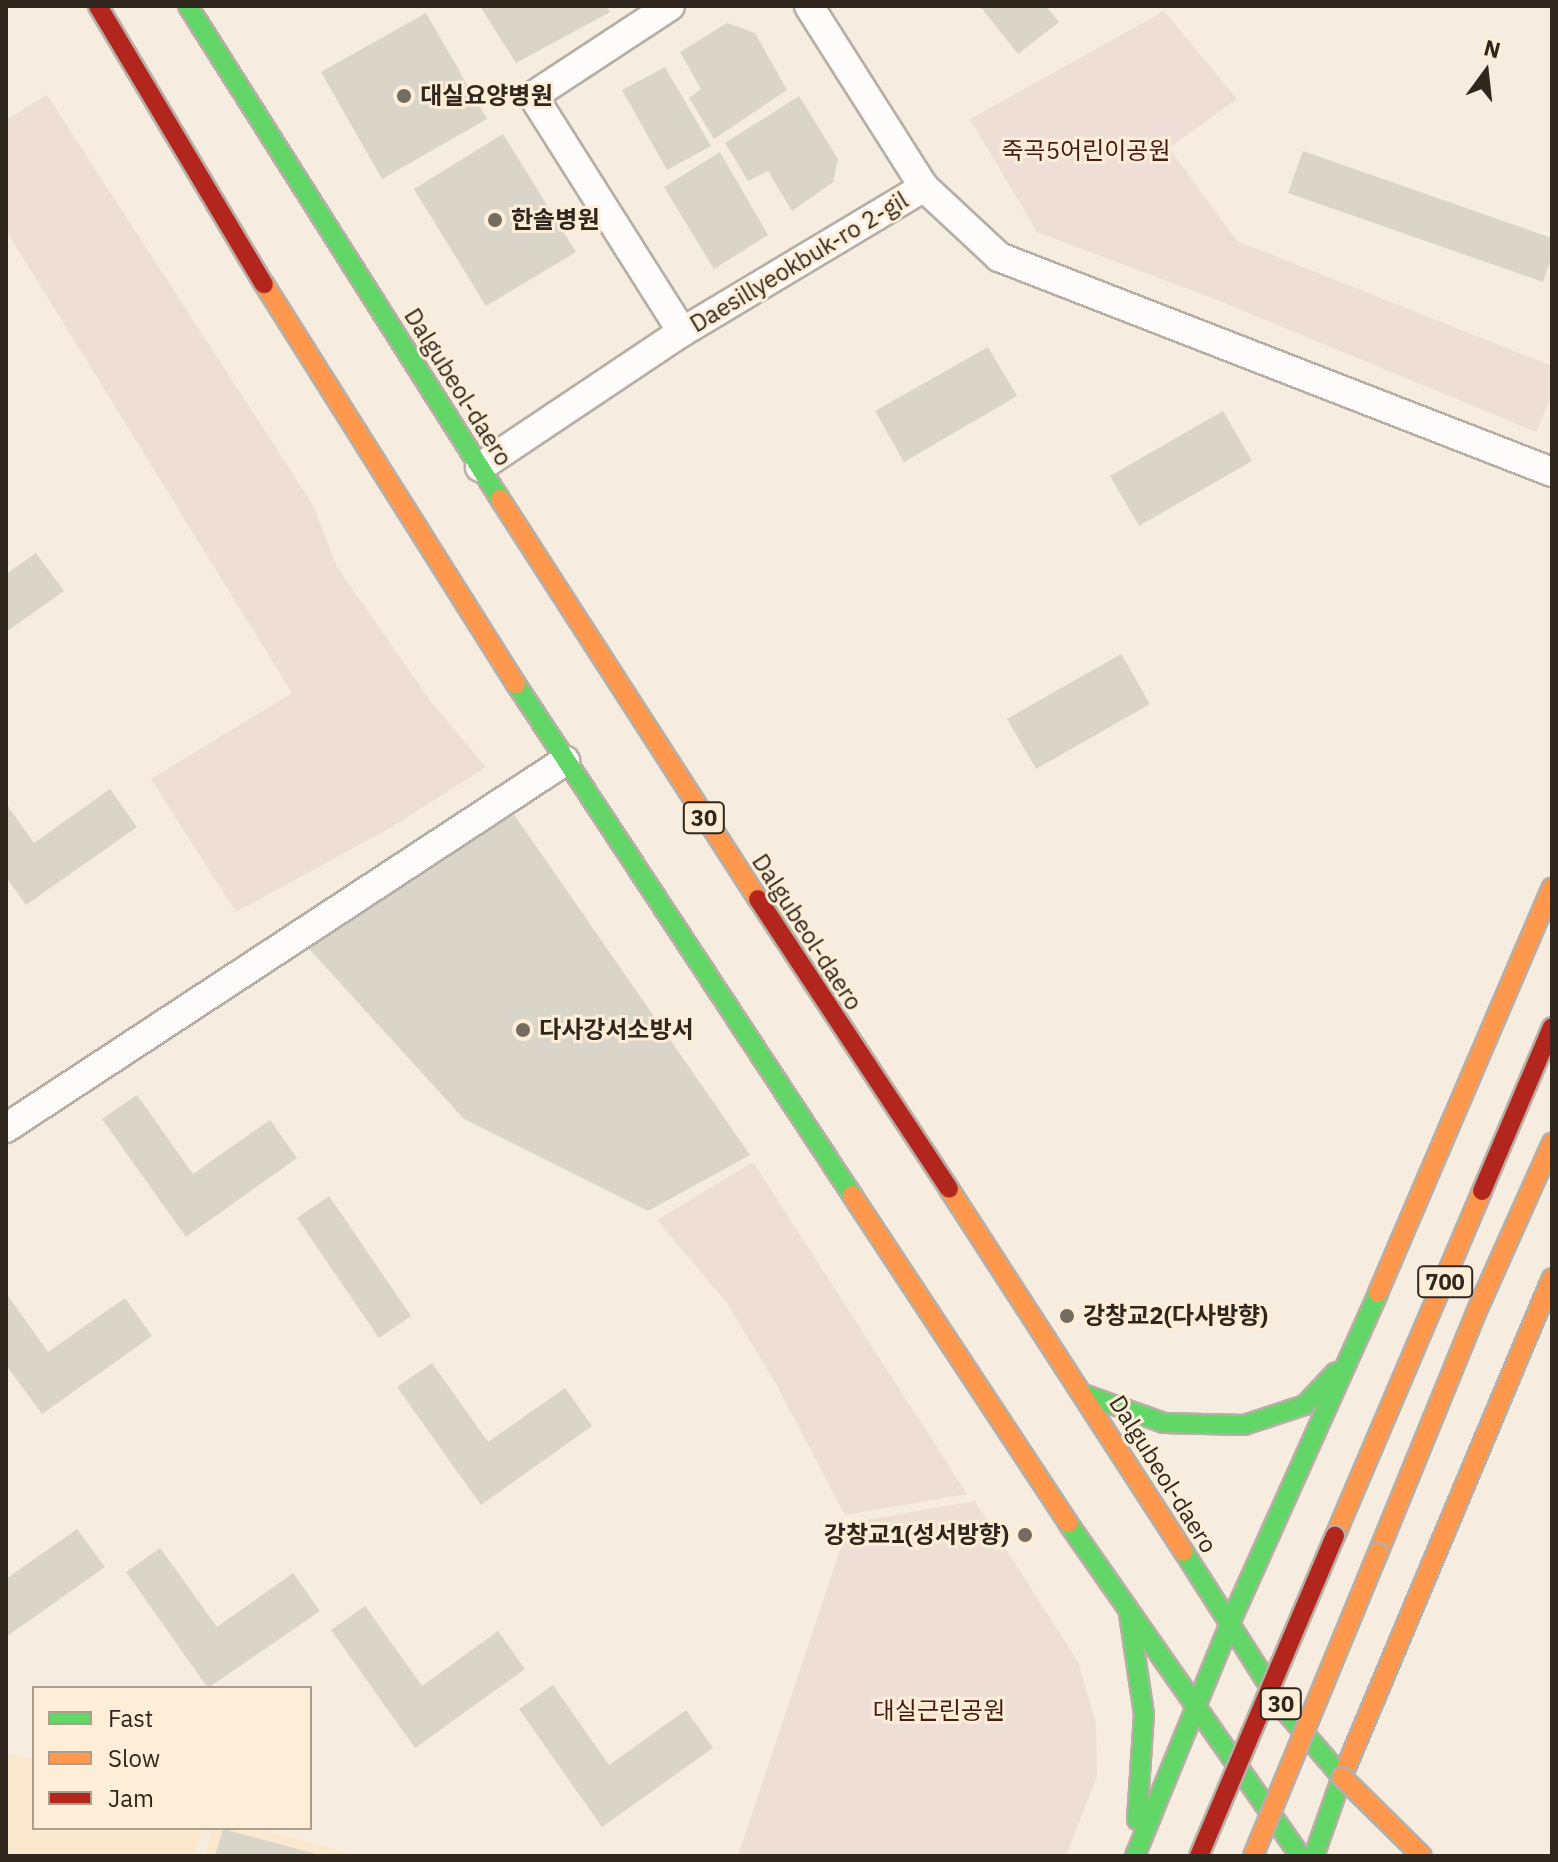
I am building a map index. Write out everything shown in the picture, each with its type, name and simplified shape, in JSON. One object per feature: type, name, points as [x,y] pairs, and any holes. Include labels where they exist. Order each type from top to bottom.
[{"type":"main road","points":[[98,6],[217,210],[565,761],[1129,1614],[1300,1856]]},
{"type":"main road","name":"Dalgubeol-daero","points":[[188,6],[639,718],[1083,1394],[1286,1712],[1342,1777],[1422,1856]]},
{"type":"main road","points":[[1134,1856],[1230,1623],[1351,1355],[1552,888]]},
{"type":"main road","name":"700","points":[[1199,1856],[1552,1027]]},
{"type":"main road","name":"700","points":[[1253,1856],[1479,1306],[1552,1143]]},
{"type":"main road","points":[[1314,1856],[1342,1777],[1552,1278]]},
{"type":"main road","points":[[1083,1394],[1164,1423],[1244,1425],[1305,1405],[1351,1355]]},
{"type":"main road","points":[[1129,1614],[1144,1714],[1134,1856]]},
{"type":"street","name":"Daesillyeokbuk-ro 2-gil","points":[[670,6],[533,96],[682,332],[924,187]]},
{"type":"street","name":"Daesillyeokbuk-ro 2-gil","points":[[809,6],[924,187],[999,257],[1552,472]]},
{"type":"street","points":[[480,467],[682,332]]},
{"type":"street","points":[[6,1128],[565,761]]},
{"type":"shaded area","points":[[6,1753],[32,1760],[32,1830],[202,1830],[195,1856],[6,1856]]},
{"type":"shaded area","points":[[212,1830],[265,1830],[360,1856],[205,1856]]},
{"type":"green space","name":"죽곡5어린이공원","points":[[1164,11],[1237,99],[1169,148],[1237,241],[1552,366],[1552,395],[1536,432],[1210,297],[1037,232],[970,119]]},
{"type":"green space","points":[[47,95],[313,505],[337,567],[431,702],[486,767],[390,828],[236,912],[151,779],[292,693],[6,230],[6,120]]},
{"type":"green space","points":[[753,1162],[967,1494],[845,1515],[775,1382],[727,1303],[657,1220]]},
{"type":"green space","name":"대실근린공원","points":[[975,1501],[1078,1662],[1096,1723],[1097,1776],[1066,1856],[738,1856],[849,1523]]},
{"type":"building","points":[[480,6],[606,6],[610,12],[516,63]]},
{"type":"building","points":[[980,6],[1046,6],[1059,22],[1018,54]]},
{"type":"building","name":"대실요양병원","points":[[426,13],[487,119],[382,179],[321,72]]},
{"type":"building","points":[[727,23],[755,33],[787,90],[714,139],[689,98],[701,89],[680,52]]},
{"type":"building","points":[[665,67],[711,146],[667,170],[622,90]]},
{"type":"building","points":[[799,96],[838,159],[833,182],[792,211],[768,171],[748,181],[725,143]]},
{"type":"building","name":"한솔병원","points":[[503,134],[576,252],[486,306],[414,189]]},
{"type":"building","points":[[1303,151],[1552,238],[1552,257],[1543,282],[1288,193]]},
{"type":"building","points":[[720,152],[768,235],[714,269],[664,187]]},
{"type":"building","points":[[988,347],[1017,396],[904,462],[875,411]]},
{"type":"building","points":[[1223,411],[1252,461],[1139,526],[1110,476]]},
{"type":"building","points":[[36,553],[64,591],[6,632],[6,574]]},
{"type":"building","points":[[1121,654],[1150,704],[1036,769],[1007,719]]},
{"type":"building","points":[[110,789],[137,827],[26,905],[6,877],[6,804],[34,843]]},
{"type":"building","name":"다사강서소방서","points":[[511,810],[750,1155],[648,1211],[464,1119],[302,941]]},
{"type":"building","points":[[137,1095],[193,1174],[270,1120],[297,1158],[186,1237],[102,1119]]},
{"type":"building","points":[[329,1196],[411,1316],[379,1338],[297,1218]]},
{"type":"building","points":[[6,1293],[48,1352],[125,1298],[152,1336],[42,1414],[6,1365]]},
{"type":"building","points":[[432,1363],[488,1442],[565,1388],[592,1426],[481,1505],[397,1387]]},
{"type":"building","points":[[77,1529],[105,1567],[6,1637],[6,1579]]},
{"type":"building","points":[[160,1548],[217,1627],[293,1573],[320,1611],[207,1686],[126,1572]]},
{"type":"building","points":[[365,1606],[422,1686],[498,1631],[525,1669],[415,1748],[331,1630]]},
{"type":"building","points":[[553,1685],[609,1765],[686,1710],[713,1748],[602,1827],[519,1709]]},
{"type":"building","points":[[223,1830],[320,1855],[320,1856],[215,1856]]},
{"type":"traffic: fast","points":[[188,6],[500,499]]},
{"type":"traffic: fast","points":[[516,684],[852,1195]]},
{"type":"traffic: fast","points":[[1230,1623],[1378,1293]]},
{"type":"traffic: fast","points":[[1083,1394],[1164,1423],[1244,1425],[1305,1405],[1336,1372]]},
{"type":"traffic: fast","points":[[1068,1523],[1300,1856]]},
{"type":"traffic: fast","points":[[1184,1552],[1286,1712],[1342,1777]]},
{"type":"traffic: fast","points":[[1129,1614],[1144,1714],[1137,1820]]},
{"type":"traffic: fast","points":[[1135,1856],[1230,1623]]},
{"type":"traffic: fast","points":[[1314,1856],[1342,1777]]},
{"type":"traffic: slow","points":[[264,284],[516,684]]},
{"type":"traffic: slow","points":[[500,499],[758,899]]},
{"type":"traffic: slow","points":[[1378,1293],[1552,888]]},
{"type":"traffic: slow","points":[[1378,1553],[1479,1306],[1552,1143]]},
{"type":"traffic: slow","points":[[949,1189],[1184,1552]]},
{"type":"traffic: slow","points":[[1335,1536],[1482,1191]]},
{"type":"traffic: slow","points":[[852,1195],[1068,1523]]},
{"type":"traffic: slow","points":[[1342,1777],[1552,1278]]},
{"type":"traffic: slow","points":[[1253,1856],[1378,1553]]},
{"type":"traffic: slow","points":[[1342,1777],[1422,1856]]},
{"type":"traffic: jam","points":[[98,6],[264,284]]},
{"type":"traffic: jam","points":[[758,899],[949,1189]]},
{"type":"traffic: jam","points":[[1482,1191],[1552,1027]]},
{"type":"traffic: jam","points":[[1199,1856],[1335,1536]]},
{"type":"place","name":"대실요양병원","points":[[404,96]]},
{"type":"place","name":"한솔병원","points":[[495,220]]},
{"type":"place","name":"다사강서소방서","points":[[523,1030]]},
{"type":"place","name":"강창교2(다사방향)","points":[[1067,1316]]},
{"type":"place","name":"강창교1(성서방향)","points":[[1025,1535]]}]
